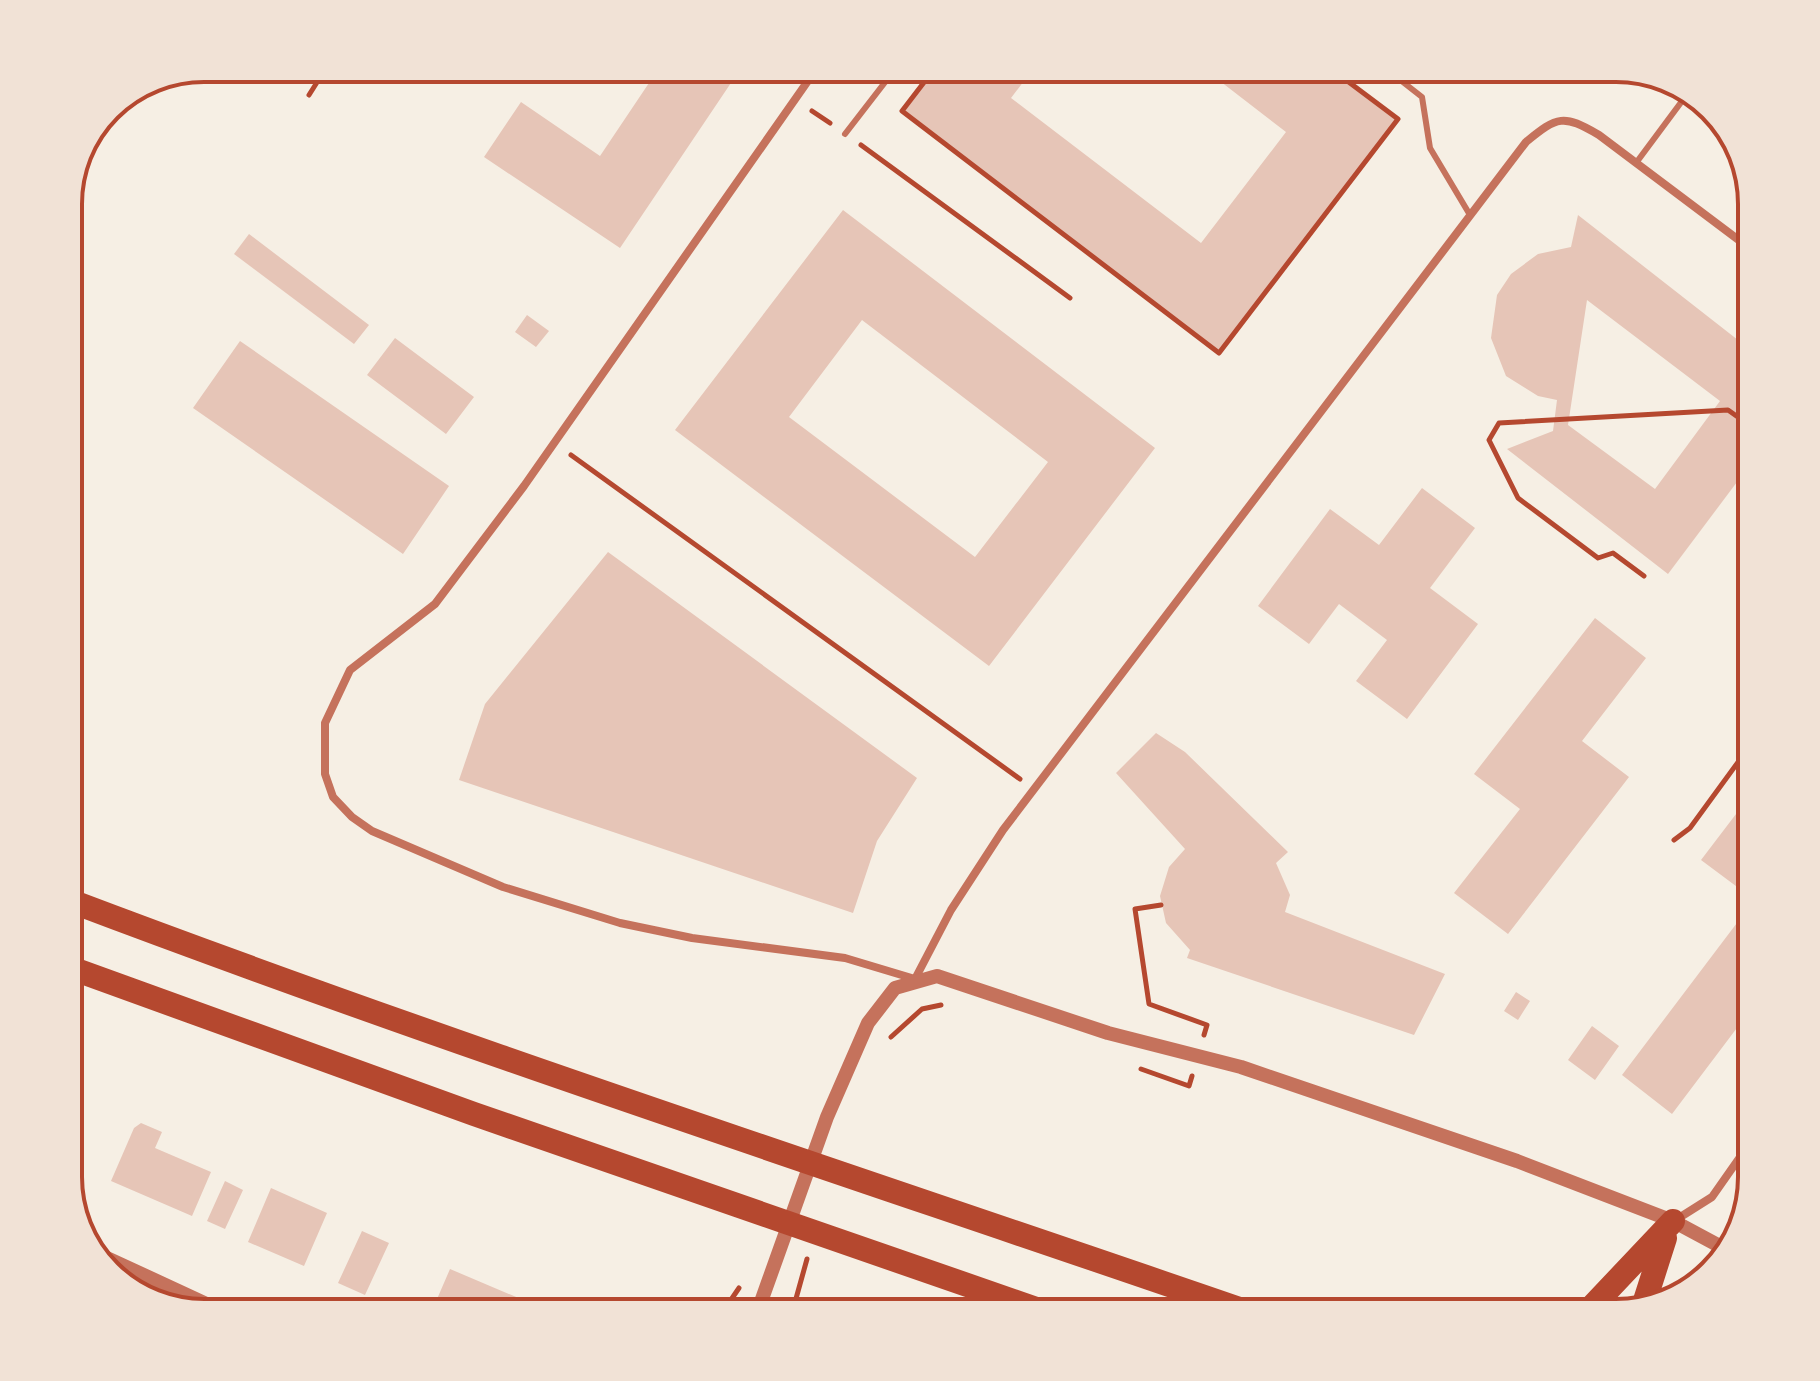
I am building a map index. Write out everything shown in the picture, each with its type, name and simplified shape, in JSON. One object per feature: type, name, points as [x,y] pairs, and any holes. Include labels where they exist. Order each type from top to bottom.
[{"type":"highway","points":[[82,905],[209,955],[1210,1299]]},
{"type":"highway","points":[[82,972],[704,1195],[1007,1299]]},
{"type":"highway","points":[[1646,1295],[1657,1256],[1673,1221]]},
{"type":"highway","points":[[1599,1299],[1673,1221]]},
{"type":"highway","points":[[943,1277],[979,1299]]},
{"type":"street","points":[[808,82],[554,443],[435,604],[350,670],[325,723],[325,774],[333,797],[372,831],[503,887],[549,902],[692,938],[845,958],[915,979]]},
{"type":"street","points":[[915,979],[951,910],[1034,789],[1526,142],[1553,120],[1573,120],[1738,240]]},
{"type":"street","points":[[762,1299],[827,1117],[868,1023],[895,988],[915,979],[937,976],[1108,1033],[1199,1055],[1517,1161],[1673,1221],[1717,1245]]},
{"type":"street","points":[[1673,1221],[1712,1197],[1738,1160]]},
{"type":"street","points":[[118,1263],[194,1298]]},
{"type":"lane","points":[[845,134],[885,82]]},
{"type":"lane","points":[[1403,82],[1422,97],[1430,148],[1470,215]]},
{"type":"lane","points":[[1636,163],[1681,102]]},
{"type":"path","points":[[309,95],[317,82]]},
{"type":"path","points":[[924,82],[902,111],[1219,353],[1398,119],[1349,82]]},
{"type":"path","points":[[797,100],[1070,298]]},
{"type":"path","points":[[1644,576],[1613,553],[1598,558],[1518,498],[1489,440],[1499,423],[1728,410],[1738,417]]},
{"type":"path","points":[[554,443],[1034,789]]},
{"type":"path","points":[[1674,840],[1690,828],[1738,762]]},
{"type":"path","points":[[1161,905],[1135,909],[1149,1004],[1207,1025],[1199,1055]]},
{"type":"path","points":[[795,1299],[801,1276]]},
{"type":"building","points":[[650,82],[732,82],[620,248],[484,157],[521,102],[600,156]]},
{"type":"building","points":[[924,82],[1023,82],[1011,98],[1201,243],[1286,132],[1221,82],[1349,82],[1398,119],[1219,353],[902,111]]},
{"type":"building","points":[[843,210],[1155,448],[989,666],[675,430]],"holes":[[[862,320],[1048,462],[975,557],[789,417]]]},
{"type":"building","points":[[1578,215],[1738,340],[1738,481],[1668,574],[1507,449],[1553,431],[1557,400],[1538,396],[1506,376],[1491,338],[1497,295],[1511,274],[1538,254],[1571,247]],"holes":[[[1587,300],[1720,401],[1655,489],[1568,425]]]},
{"type":"building","points":[[249,234],[369,325],[354,344],[234,254]]},
{"type":"building","points":[[527,315],[549,331],[536,347],[515,332]]},
{"type":"building","points":[[395,338],[474,397],[446,434],[367,375]]},
{"type":"building","points":[[240,341],[449,486],[403,554],[193,408]]},
{"type":"building","points":[[1422,488],[1475,528],[1430,588],[1478,624],[1407,719],[1356,681],[1387,640],[1339,604],[1309,644],[1258,606],[1330,509],[1379,545]]},
{"type":"building","points":[[608,552],[917,778],[877,841],[853,913],[459,780],[485,704]]},
{"type":"building","points":[[1595,618],[1646,658],[1582,741],[1629,777],[1508,934],[1454,893],[1520,809],[1474,774]]},
{"type":"building","points":[[1156,733],[1185,752],[1288,852],[1276,863],[1290,895],[1285,912],[1445,974],[1414,1035],[1187,958],[1190,950],[1166,923],[1160,896],[1169,867],[1185,849],[1116,773]]},
{"type":"building","points":[[1738,811],[1738,888],[1701,860]]},
{"type":"building","points":[[1738,922],[1738,1027],[1672,1114],[1622,1075]]},
{"type":"building","points":[[1516,992],[1530,1001],[1518,1020],[1504,1011]]},
{"type":"building","points":[[1592,1026],[1619,1046],[1595,1080],[1568,1060]]},
{"type":"building","points":[[141,1123],[162,1132],[155,1148],[211,1172],[192,1216],[111,1181],[134,1128]]},
{"type":"building","points":[[225,1181],[243,1190],[225,1229],[207,1221]]},
{"type":"building","points":[[271,1188],[327,1213],[304,1266],[248,1242]]},
{"type":"building","points":[[362,1231],[389,1243],[365,1295],[338,1283]]},
{"type":"building","points":[[450,1269],[521,1299],[437,1299]]}]
